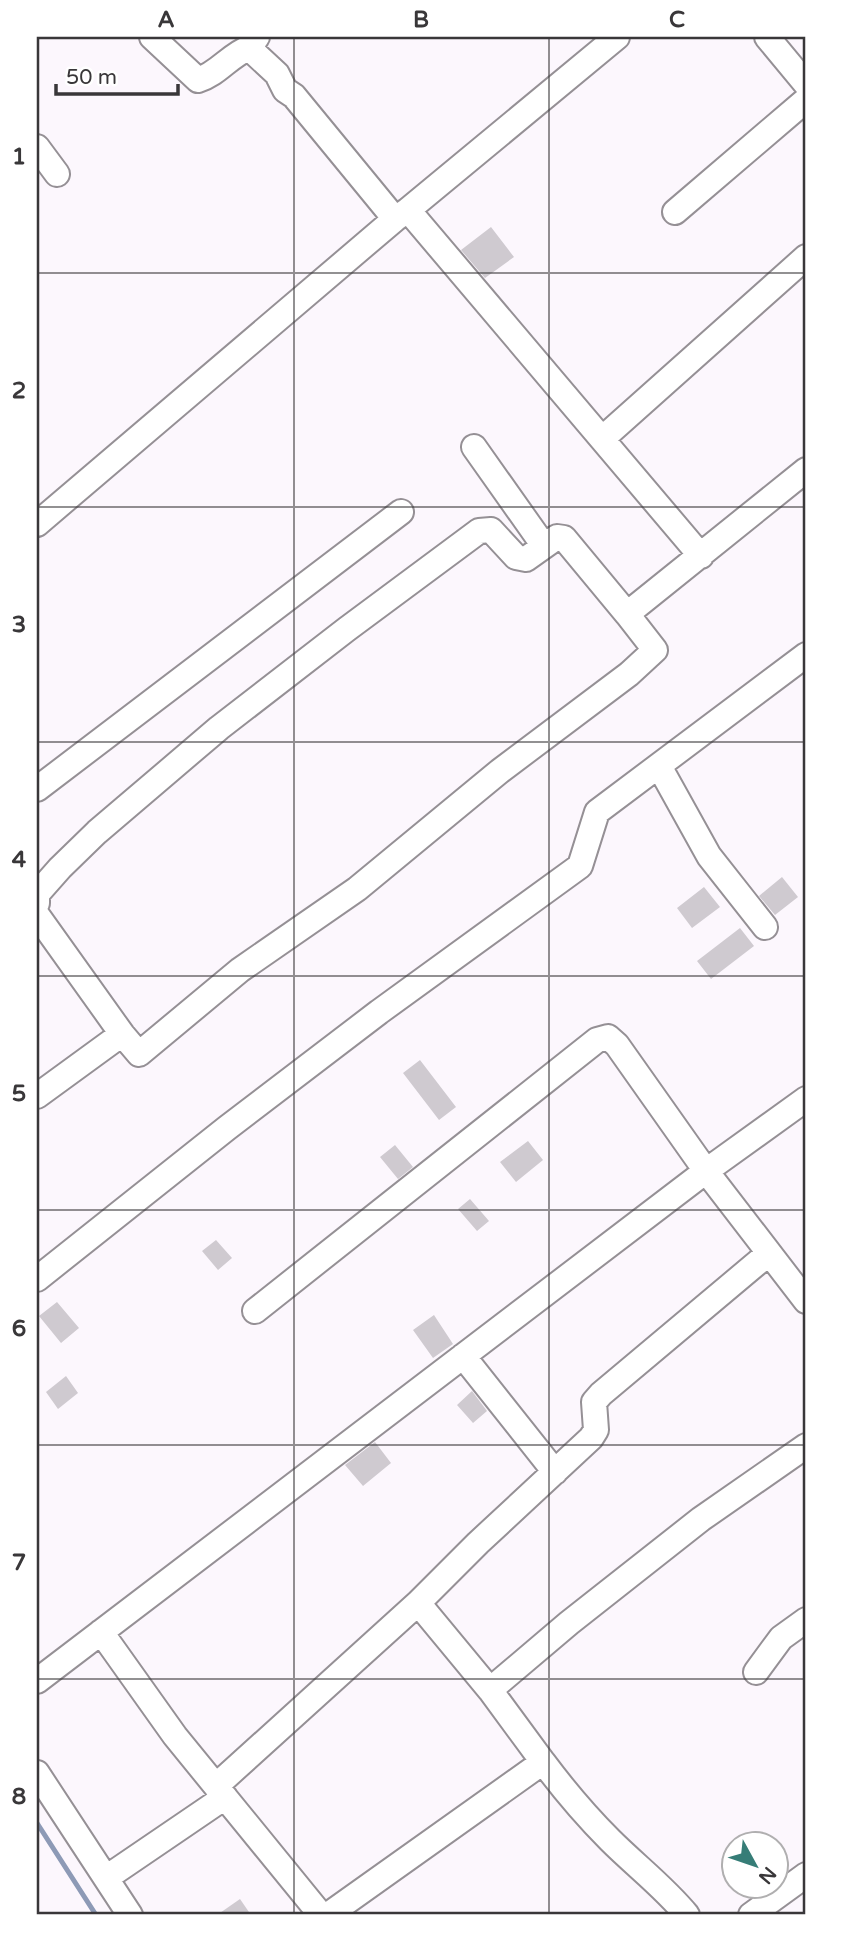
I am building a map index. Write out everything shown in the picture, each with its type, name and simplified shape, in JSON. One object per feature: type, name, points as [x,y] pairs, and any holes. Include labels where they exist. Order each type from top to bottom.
[{"type":"street","points":[[152,37],[198,80],[209,77],[253,42],[285,90],[294,96],[603,439],[701,556]]},
{"type":"street","points":[[37,524],[401,214],[617,37]]},
{"type":"street","points":[[767,37],[806,85]]},
{"type":"street","points":[[675,212],[806,100]]},
{"type":"street","points":[[37,147],[57,174]]},
{"type":"street","points":[[603,439],[806,257]]},
{"type":"street","points":[[474,447],[544,546]]},
{"type":"street","points":[[627,614],[806,470]]},
{"type":"street","points":[[37,789],[401,512]]},
{"type":"street","points":[[37,903],[37,894],[97,832],[219,728],[479,531],[491,530],[521,559],[526,559],[557,537],[564,538],[655,650],[629,674],[500,771],[357,889],[240,970],[139,1054],[37,915]]},
{"type":"street","points":[[37,1279],[357,1028],[580,866],[597,812],[806,655]]},
{"type":"street","points":[[659,766],[709,856],[765,928]]},
{"type":"street","points":[[37,1096],[122,1034]]},
{"type":"street","points":[[255,1311],[597,1040],[608,1037],[617,1045],[706,1171],[806,1301]]},
{"type":"street","points":[[37,1681],[706,1171],[806,1099]]},
{"type":"street","points":[[106,1878],[220,1792],[478,1543],[592,1438],[596,1430],[594,1402],[601,1394],[768,1253]]},
{"type":"street","points":[[463,1356],[555,1472]]},
{"type":"street","points":[[490,1689],[701,1519],[806,1446]]},
{"type":"street","points":[[418,1602],[490,1689],[543,1762],[589,1818],[668,1892],[687,1915]]},
{"type":"street","points":[[756,1672],[781,1638],[806,1620]]},
{"type":"street","points":[[102,1632],[175,1736],[321,1915]]},
{"type":"street","points":[[328,1915],[543,1762]]},
{"type":"street","points":[[37,1773],[130,1915]]},
{"type":"street","points":[[751,1915],[806,1875]]},
{"type":"building","points":[[491,227],[514,257],[485,278],[461,250]]},
{"type":"building","points":[[782,877],[798,897],[775,915],[759,896]]},
{"type":"building","points":[[704,887],[720,907],[692,928],[677,908]]},
{"type":"building","points":[[740,928],[754,946],[711,979],[697,961]]},
{"type":"building","points":[[420,1060],[456,1107],[439,1120],[403,1073]]},
{"type":"building","points":[[528,1141],[543,1160],[516,1182],[500,1162]]},
{"type":"building","points":[[395,1145],[413,1167],[398,1179],[380,1157]]},
{"type":"building","points":[[470,1199],[489,1221],[477,1231],[458,1209]]},
{"type":"building","points":[[216,1240],[232,1258],[218,1270],[202,1251]]},
{"type":"building","points":[[57,1302],[79,1328],[61,1343],[39,1316]]},
{"type":"building","points":[[434,1315],[453,1344],[433,1358],[413,1330]]},
{"type":"building","points":[[66,1376],[78,1393],[58,1409],[46,1392]]},
{"type":"building","points":[[472,1391],[487,1411],[473,1423],[457,1405]]},
{"type":"building","points":[[375,1442],[391,1463],[363,1486],[345,1465]]},
{"type":"building","points":[[240,1899],[251,1915],[217,1915]]},
{"type":"waterway","points":[[37,1823],[96,1915]]}]
